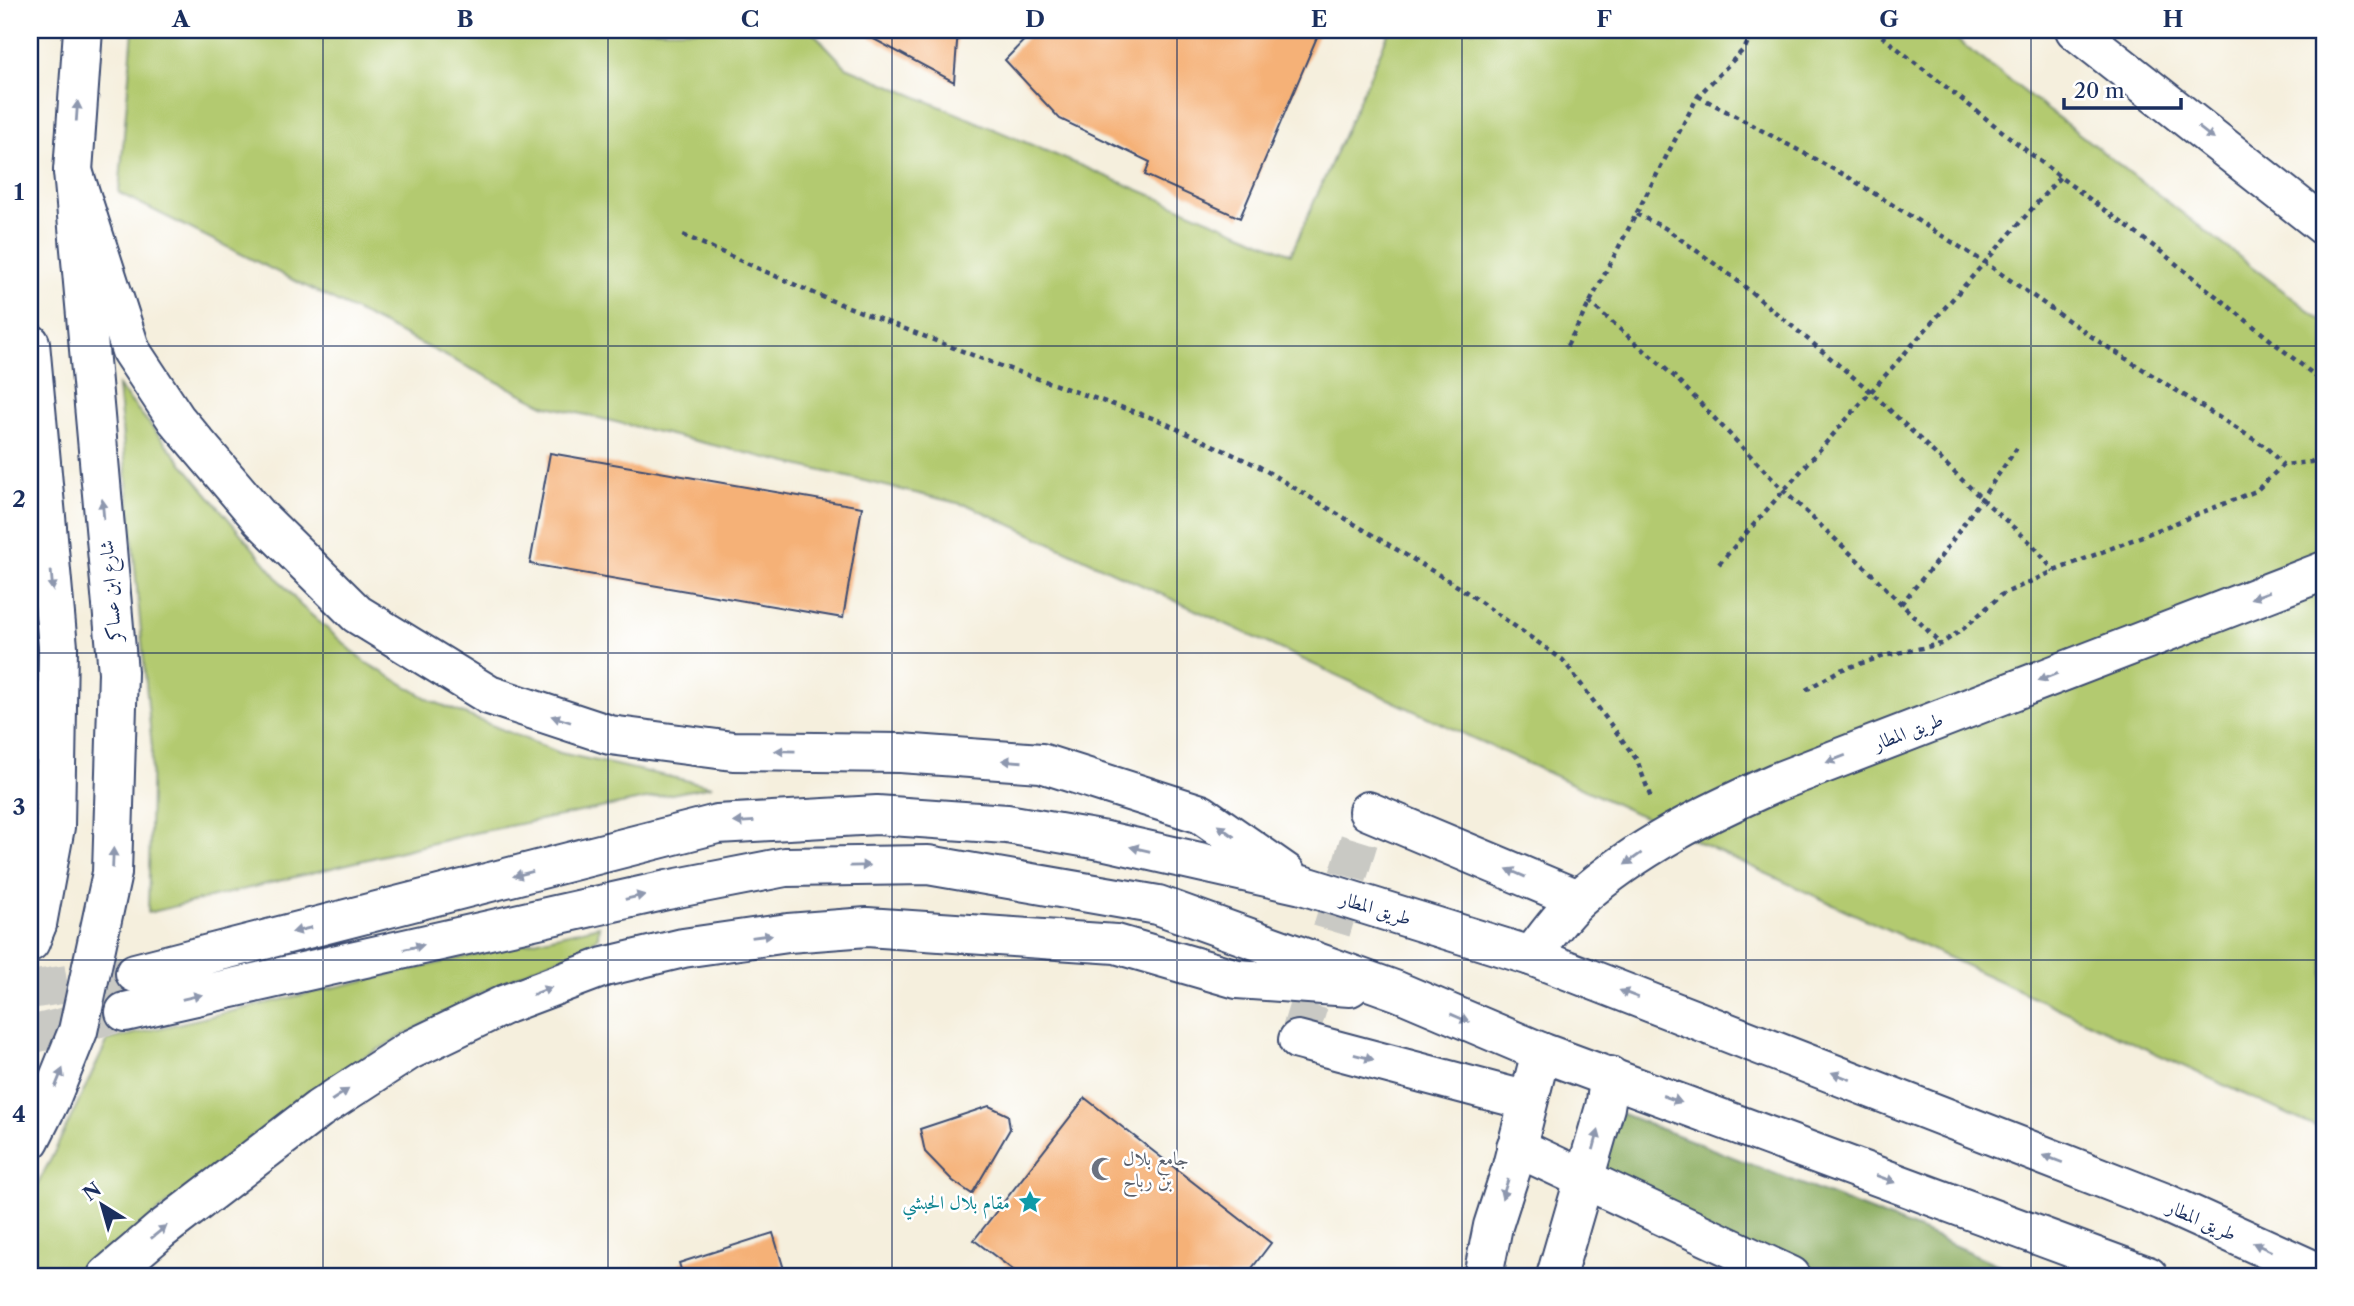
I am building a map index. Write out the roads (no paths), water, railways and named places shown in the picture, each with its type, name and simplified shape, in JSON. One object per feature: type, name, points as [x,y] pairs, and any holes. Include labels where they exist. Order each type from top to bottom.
[{"type":"main road","name":"شارع ابن عساكر","points":[[30,1140],[50,1100],[78,1031],[112,873],[118,672],[73,171],[83,30]]},
{"type":"main road","points":[[2075,30],[2324,226]]},
{"type":"main road","points":[[73,171],[131,351],[176,419],[260,518],[357,614],[489,695],[610,735],[692,746],[733,751],[900,753],[1041,763],[1201,814],[1302,885]]},
{"type":"main road","points":[[30,343],[58,647],[55,827],[33,933]]},
{"type":"main road","name":"طريق المطار","points":[[1531,956],[1578,899],[1664,837],[1715,809],[1777,782],[2324,571]]},
{"type":"main road","points":[[1367,811],[1578,899]]},
{"type":"main road","points":[[135,972],[717,824],[877,815],[1007,824],[1106,841],[1302,885]]},
{"type":"main road","points":[[30,835],[33,933]]},
{"type":"main road","points":[[125,1012],[667,890],[785,867],[928,865],[1158,905],[1397,991],[1541,1052],[2148,1276]]},
{"type":"main road","name":"طريق المطار","points":[[1302,885],[1531,956],[2163,1202],[2324,1275]]},
{"type":"main road","points":[[107,1276],[161,1230],[319,1109],[410,1050],[506,1004],[604,967],[683,948],[788,933],[867,927],[1116,944],[1237,979],[1397,991]]},
{"type":"main road","points":[[1298,1040],[1528,1101]]},
{"type":"main road","points":[[1483,1276],[1493,1226],[1541,1052]]},
{"type":"main road","points":[[1556,1276],[1605,1107],[1610,1076]]},
{"type":"main road","points":[[1516,1147],[1791,1276]]},
{"type":"tunnel","points":[[1298,1040],[1368,811]]},
{"type":"tunnel","points":[[30,990],[135,973]]},
{"type":"tunnel","points":[[30,1035],[125,1012]]},
{"type":"place","name":"جامع بلال بن رباح","points":[[1103,1169]]},
{"type":"place","name":"مقام بلال الحبشي","points":[[1030,1202]]}]
